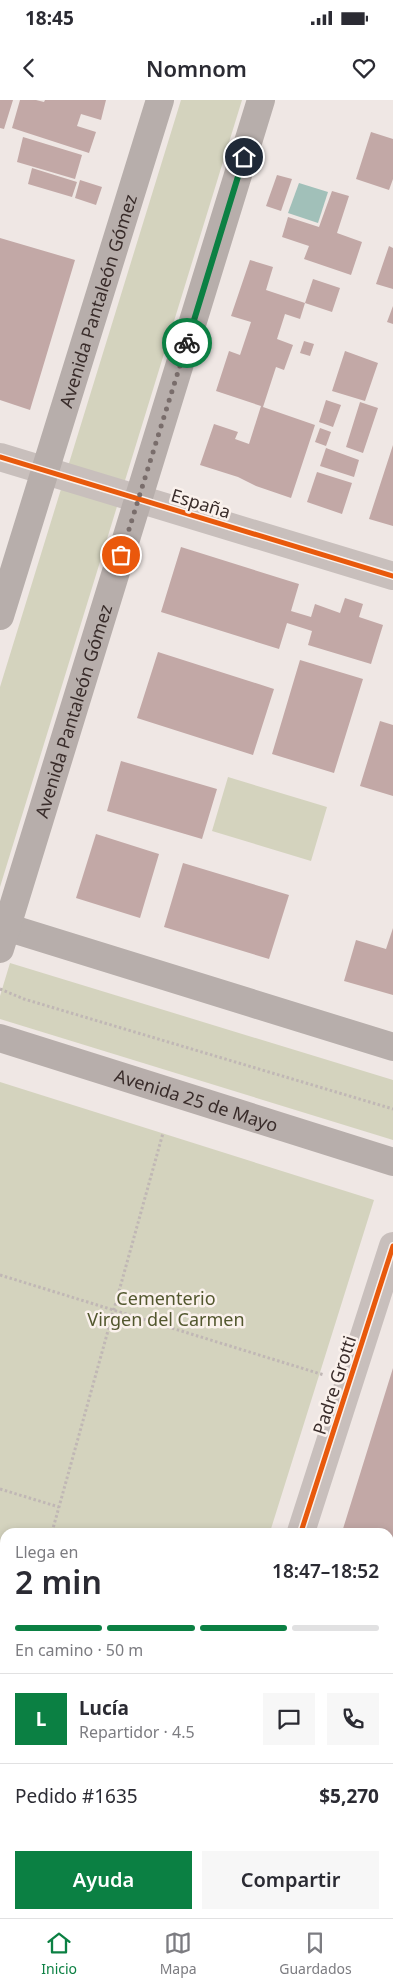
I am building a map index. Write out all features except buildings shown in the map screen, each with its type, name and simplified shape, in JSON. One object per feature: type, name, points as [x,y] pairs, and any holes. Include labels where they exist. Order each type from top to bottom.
[{"type":"main road","name":"Avenida Pantaleón Gómez","points":[[0,616],[160,100]]},
{"type":"main road","name":"Avenida Pantaleón Gómez","points":[[2,934],[139,498],[261,100]]},
{"type":"main road","points":[[2,934],[393,1047]]},
{"type":"main road","name":"Avenida 25 de Mayo","points":[[0,1038],[393,1162]]},
{"type":"street","name":"España","points":[[0,457],[393,576]]},
{"type":"street","name":"Padre Grotti","points":[[302,1528],[393,1246]]},
{"type":"path","points":[[0,989],[34,1002],[393,1109]]},
{"type":"path","points":[[53,1528],[163,1133]]},
{"type":"path","points":[[0,1274],[349,1383]]},
{"type":"path","points":[[0,1489],[59,1507]]},
{"type":"green space","points":[[181,100],[242,100],[0,887],[0,687]]},
{"type":"green space","points":[[228,777],[327,807],[311,861],[212,831]]},
{"type":"green space","points":[[10,963],[393,1080],[393,1140],[0,1019],[0,996]]},
{"type":"green space","name":"Cementerio Virgen del Carmen","points":[[0,1082],[374,1200],[271,1528],[0,1528]]},
{"type":"water","points":[[299,183],[328,192],[318,223],[288,213]]},
{"type":"cycle path","points":[[0,457],[393,576]]},
{"type":"cycle path","points":[[302,1528],[393,1246]]},
{"type":"way so far","points":[[121,555],[187,343]]},
{"type":"route","points":[[187,343],[244,157]]}]
